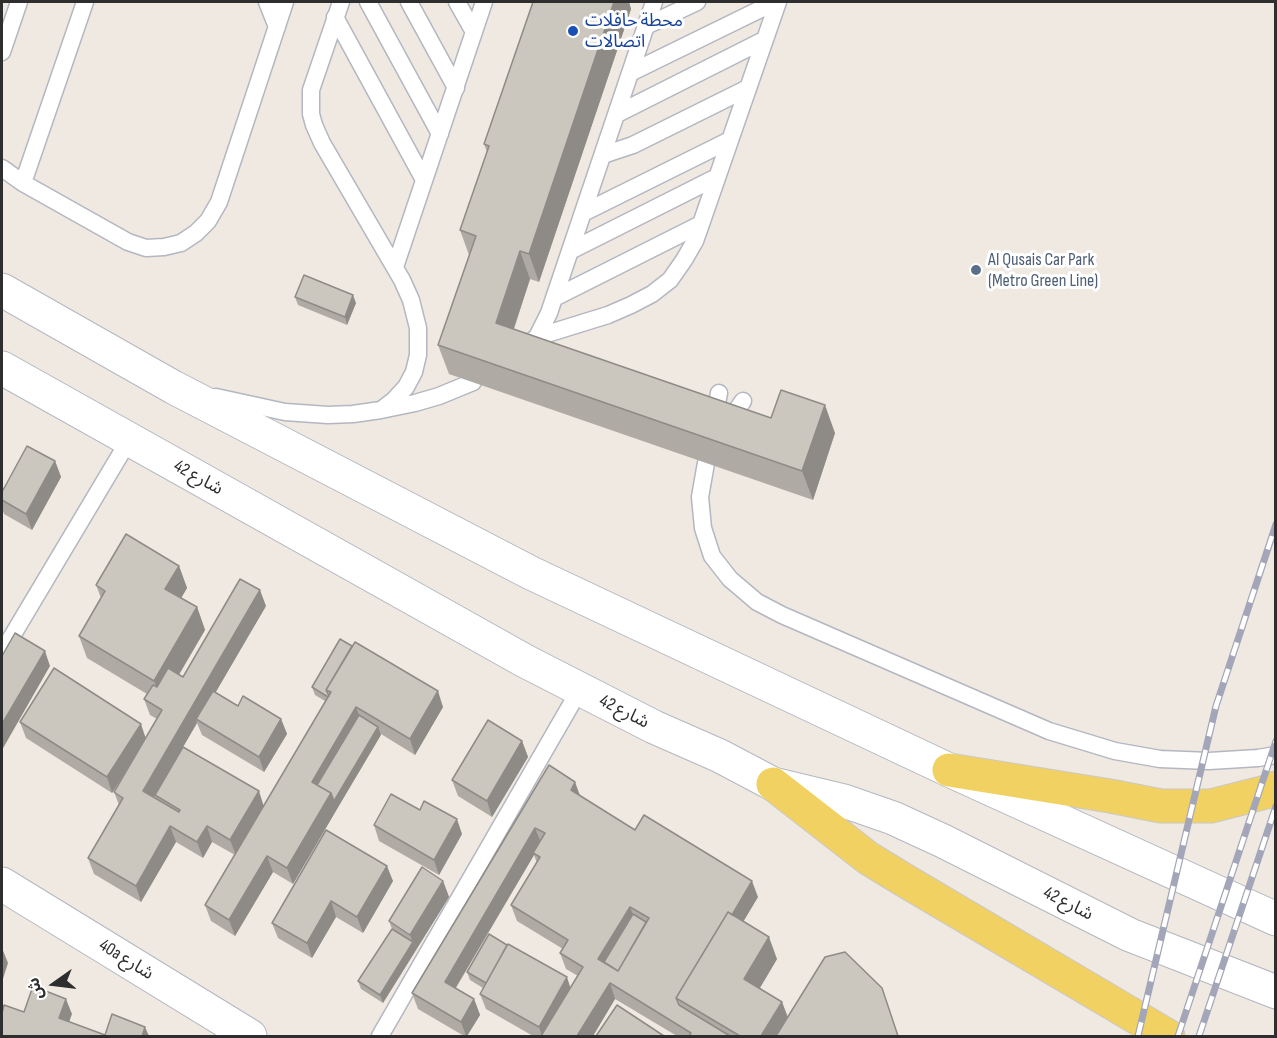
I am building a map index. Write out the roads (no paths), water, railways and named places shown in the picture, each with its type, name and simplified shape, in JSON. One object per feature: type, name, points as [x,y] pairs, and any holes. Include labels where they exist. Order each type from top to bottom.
[{"type":"main road","points":[[949,770],[1161,806],[1211,806],[1275,788]]},
{"type":"main road","points":[[773,784],[877,863],[1168,1036]]},
{"type":"street","points":[[2,290],[172,387],[531,573],[949,770],[1275,919]]},
{"type":"street","name":"شارع 42","points":[[2,368],[525,661],[654,727],[720,756],[773,784],[844,801],[893,818],[1130,935],[1275,992]]},
{"type":"street","name":"40a شارع","points":[[2,884],[250,1036]]},
{"type":"lane","points":[[2,52],[19,2]]},
{"type":"lane","points":[[23,183],[85,2]]},
{"type":"lane","points":[[267,2],[277,27]]},
{"type":"lane","points":[[2,168],[23,183],[128,242],[146,248],[181,243],[208,221],[219,202],[285,2]]},
{"type":"lane","points":[[368,2],[440,134]]},
{"type":"lane","points":[[409,2],[456,88]]},
{"type":"lane","points":[[457,2],[474,32]]},
{"type":"lane","points":[[395,267],[484,2]]},
{"type":"lane","points":[[523,350],[537,337],[549,313],[654,2]]},
{"type":"lane","points":[[646,26],[697,2]]},
{"type":"lane","points":[[630,73],[777,2]]},
{"type":"lane","points":[[537,337],[609,315],[652,294],[670,280],[695,241],[777,2]]},
{"type":"lane","points":[[338,9],[424,180]]},
{"type":"lane","points":[[338,9],[311,90],[311,114],[322,143],[395,267],[411,300],[418,328],[418,355],[414,372],[406,387],[381,410]]},
{"type":"lane","points":[[617,114],[764,40]]},
{"type":"lane","points":[[603,155],[633,145],[748,88]]},
{"type":"lane","points":[[583,213],[730,140]]},
{"type":"lane","points":[[570,252],[717,177]]},
{"type":"lane","points":[[554,298],[701,224]]},
{"type":"lane","points":[[172,387],[285,412],[328,415],[381,410],[439,396],[473,382]]},
{"type":"lane","points":[[719,393],[718,424],[733,415],[743,401]]},
{"type":"lane","points":[[2,653],[129,440]]},
{"type":"lane","points":[[706,463],[700,497],[703,528],[712,556],[730,579],[757,602],[782,615],[1049,731],[1115,751],[1160,759],[1209,761],[1275,755]]},
{"type":"lane","points":[[380,1036],[580,689]]},
{"type":"railway","points":[[1138,1036],[1216,706],[1276,524]]},
{"type":"railway","points":[[1178,1036],[1276,741]]},
{"type":"railway","points":[[1199,1036],[1276,806]]},
{"type":"place","name":"محطة حافلات اتصالات","points":[[573,31]]},
{"type":"place","name":"Al Qusais Car Park (Metro Green Line)","points":[[976,270]]}]
